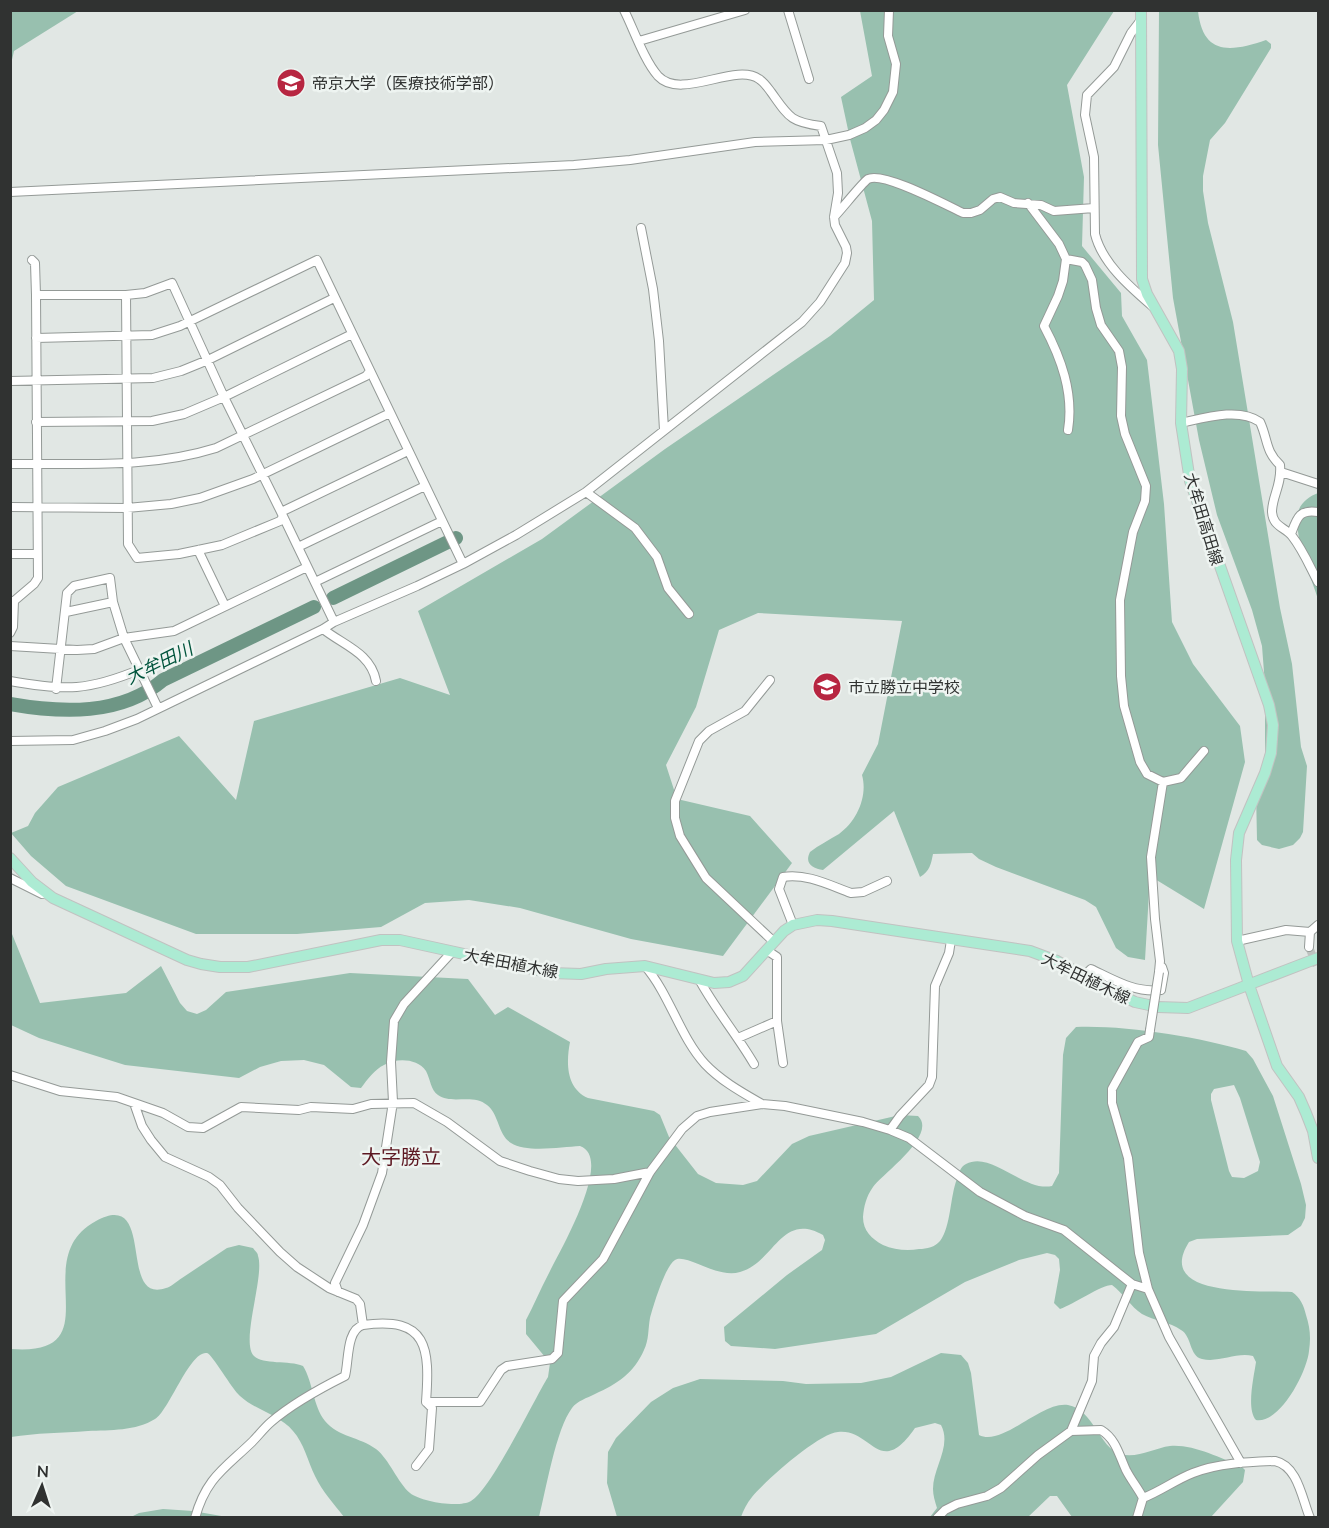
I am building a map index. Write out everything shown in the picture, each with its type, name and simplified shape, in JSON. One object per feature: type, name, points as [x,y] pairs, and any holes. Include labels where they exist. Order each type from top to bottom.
[{"type":"main road","name":"大牟田高田線","points":[[1141,15],[1140,266],[1142,279],[1179,351],[1182,369],[1181,423],[1190,481],[1222,576],[1262,681],[1273,725],[1271,753],[1265,773],[1239,833],[1236,860],[1237,941],[1249,985],[1277,1066],[1299,1097],[1313,1131],[1318,1158]]},
{"type":"main road","name":"大牟田植木線","points":[[10,858],[32,882],[53,898],[187,960],[220,967],[248,967],[381,940],[400,940],[551,973],[581,974],[606,969],[645,966],[700,981],[722,983],[743,976],[793,925],[817,920],[1030,951],[1057,961],[1135,1002],[1158,1007],[1188,1008],[1318,958]]},
{"type":"street","points":[[10,741],[73,740],[105,731],[158,708],[334,622],[463,564],[586,492],[802,322],[815,308],[845,262],[847,253],[835,225],[838,183],[821,126],[804,124],[788,116],[759,78],[741,74],[700,83],[672,83],[659,77],[624,10]]},
{"type":"street","points":[[639,41],[746,10]]},
{"type":"street","points":[[788,10],[809,79]]},
{"type":"street","points":[[10,192],[612,162],[755,142],[826,140],[849,135],[865,128],[884,110],[893,92],[896,63],[888,36],[889,10]]},
{"type":"street","points":[[1141,15],[1114,67],[1087,95],[1085,115],[1094,157],[1095,234],[1104,255],[1127,282],[1157,310]]},
{"type":"street","points":[[834,217],[868,179],[880,176],[963,213],[980,210],[993,199],[1000,197],[1014,203],[1041,205],[1054,211],[1094,208]]},
{"type":"street","points":[[1028,203],[1059,244],[1066,259],[1061,289],[1044,326],[1065,375],[1070,398],[1068,430]]},
{"type":"street","points":[[641,228],[659,341],[664,430]]},
{"type":"street","points":[[1066,259],[1082,262],[1085,265],[1092,280],[1101,325],[1119,351],[1122,367],[1121,416],[1125,434],[1146,486],[1145,501],[1133,532],[1119,600],[1124,706],[1140,762],[1147,774],[1163,782],[1181,778],[1204,751]]},
{"type":"street","points":[[10,633],[13,627],[12,601],[34,584],[38,578],[36,295],[35,263],[32,260]]},
{"type":"street","points":[[36,338],[152,335],[190,321],[317,260],[463,564]]},
{"type":"street","points":[[36,295],[126,295],[145,293],[172,282],[224,397],[334,622]]},
{"type":"street","points":[[126,295],[128,544],[137,558],[198,550],[222,545],[253,534],[280,521],[282,514],[408,451]]},
{"type":"street","points":[[10,381],[126,380],[153,378],[181,371],[334,298]]},
{"type":"street","points":[[36,422],[152,421],[184,414],[224,397],[352,334]]},
{"type":"street","points":[[10,464],[127,464],[162,461],[192,455],[216,448],[244,435],[366,376],[370,371]]},
{"type":"street","points":[[10,507],[127,508],[171,504],[200,498],[238,486],[390,413]]},
{"type":"street","points":[[1181,423],[1222,414],[1252,417],[1260,422],[1266,447],[1280,465],[1280,486],[1272,514],[1275,523],[1292,534],[1318,582]]},
{"type":"street","points":[[1281,472],[1318,484]]},
{"type":"street","points":[[298,547],[425,486]]},
{"type":"street","points":[[586,492],[635,528],[657,557],[668,588],[689,614]]},
{"type":"street","points":[[1292,534],[1296,520],[1302,513],[1318,512]]},
{"type":"street","points":[[315,582],[442,521]]},
{"type":"street","points":[[198,550],[225,606]]},
{"type":"street","points":[[10,554],[37,554]]},
{"type":"street","points":[[10,646],[94,649],[124,638],[174,631],[307,567]]},
{"type":"street","points":[[56,689],[67,593],[74,586],[110,578],[113,602],[124,638],[158,708]]},
{"type":"street","points":[[66,612],[113,602]]},
{"type":"street","points":[[323,629],[360,653],[370,666],[376,681]]},
{"type":"street","points":[[10,681],[56,689],[102,684],[141,669]]},
{"type":"street","points":[[770,680],[746,711],[709,731],[699,741],[675,801],[675,818],[680,836],[706,878],[771,946],[777,957],[777,1021],[783,1063]]},
{"type":"street","points":[[1084,976],[1091,969],[1130,987],[1148,992],[1161,990],[1164,973],[1160,961],[1155,919],[1151,857],[1163,782]]},
{"type":"street","points":[[793,925],[779,889],[783,877],[793,875],[809,878],[857,894],[887,881]]},
{"type":"street","points":[[10,878],[47,897],[76,907]]},
{"type":"street","points":[[1309,947],[1310,932],[1318,925]]},
{"type":"street","points":[[1237,941],[1286,930],[1310,932]]},
{"type":"street","points":[[890,1130],[929,1085],[932,1077],[935,986],[949,953],[951,940]]},
{"type":"street","points":[[338,1292],[335,1283],[363,1225],[382,1173],[393,1102],[391,1062],[394,1021],[404,1004],[452,952]]},
{"type":"street","points":[[1160,961],[1149,1037],[1138,1042],[1112,1089],[1112,1103],[1128,1158],[1134,1217],[1148,1289],[1169,1337],[1241,1463]]},
{"type":"street","points":[[645,966],[658,981],[693,1047],[706,1065],[736,1089],[762,1104]]},
{"type":"street","points":[[700,981],[714,1006],[754,1064]]},
{"type":"street","points":[[738,1038],[777,1021]]},
{"type":"street","points":[[10,1074],[60,1091],[117,1097],[163,1113],[188,1127],[203,1128],[241,1107],[299,1110],[311,1107],[353,1109],[371,1104],[414,1103],[447,1122],[500,1161],[548,1176],[559,1179],[590,1180],[614,1179],[650,1172]]},
{"type":"street","points":[[134,1103],[142,1126],[165,1157],[209,1177],[220,1185],[238,1208],[280,1252],[318,1281],[357,1299],[363,1325]]},
{"type":"street","points":[[426,1402],[480,1402],[501,1370],[507,1366],[552,1359],[558,1353],[563,1301],[603,1259],[650,1172],[682,1129],[697,1116],[710,1112],[762,1104],[796,1108],[890,1130],[909,1138],[980,1192],[1025,1216],[1065,1230],[1132,1284],[1148,1289]]},
{"type":"street","points":[[937,1518],[951,1507],[987,1496],[1001,1488],[1038,1455],[1071,1431],[1092,1381],[1094,1356],[1114,1327],[1132,1284]]},
{"type":"street","points":[[195,1518],[206,1488],[225,1465],[251,1443],[270,1422],[300,1401],[345,1376],[351,1335],[357,1327],[363,1325],[401,1324],[416,1332],[423,1346],[428,1370],[426,1402],[432,1408],[429,1449],[416,1466]]},
{"type":"street","points":[[1071,1431],[1101,1430],[1105,1432],[1118,1448],[1125,1468],[1143,1498]]},
{"type":"street","points":[[1137,1518],[1143,1498],[1193,1473],[1215,1466],[1275,1461],[1281,1462],[1294,1476],[1310,1518]]},
{"type":"green space","points":[[11,10],[78,11],[14,51],[11,64]]},
{"type":"green space","points":[[860,11],[1114,11],[1067,85],[1084,177],[1082,246],[1121,293],[1122,316],[1147,360],[1164,504],[1172,622],[1193,664],[1240,726],[1245,762],[1204,909],[1150,876],[1145,960],[1128,957],[1116,948],[1096,907],[1085,900],[996,867],[972,853],[933,854],[928,870],[920,877],[894,811],[823,870],[813,867],[808,860],[810,852],[845,829],[860,808],[863,791],[862,775],[878,744],[902,621],[758,613],[719,630],[696,707],[666,765],[677,799],[750,816],[792,863],[723,956],[631,939],[520,908],[469,900],[425,903],[381,927],[297,934],[196,934],[66,886],[31,856],[11,833],[28,826],[35,813],[58,787],[179,736],[236,800],[254,721],[400,678],[450,695],[418,611],[542,539],[665,449],[830,336],[874,300],[872,221],[841,97],[872,76]]},
{"type":"green space","points":[[1159,11],[1198,11],[1206,36],[1212,43],[1221,47],[1241,47],[1266,40],[1271,44],[1271,48],[1225,123],[1210,140],[1203,176],[1203,191],[1208,223],[1233,322],[1280,608],[1292,664],[1301,747],[1307,766],[1303,832],[1293,845],[1279,849],[1262,845],[1257,840],[1256,790],[1265,754],[1265,685],[1262,646],[1252,610],[1217,515],[1199,440],[1173,298],[1158,145]]},
{"type":"green space","points":[[1318,493],[1318,599],[1303,556],[1297,521],[1301,505]]},
{"type":"green space","points":[[10,929],[40,1003],[126,993],[161,966],[180,1003],[187,1011],[197,1014],[206,1010],[226,992],[350,973],[468,979],[495,1015],[508,1007],[570,1042],[569,1074],[575,1088],[581,1094],[588,1098],[654,1111],[660,1115],[669,1137],[698,1174],[716,1183],[743,1185],[757,1181],[792,1144],[809,1136],[900,1115],[918,1116],[922,1124],[921,1133],[906,1154],[873,1187],[866,1202],[863,1217],[866,1230],[875,1240],[887,1247],[906,1250],[928,1248],[940,1241],[946,1228],[958,1175],[966,1164],[976,1161],[986,1162],[1030,1183],[1052,1186],[1059,1173],[1063,1055],[1066,1038],[1076,1027],[1139,1030],[1227,1046],[1246,1051],[1253,1059],[1273,1096],[1301,1184],[1306,1205],[1305,1218],[1301,1226],[1288,1235],[1197,1239],[1189,1242],[1182,1260],[1186,1274],[1198,1282],[1216,1288],[1295,1294],[1303,1305],[1310,1333],[1307,1360],[1298,1383],[1283,1405],[1265,1419],[1256,1420],[1251,1401],[1256,1362],[1253,1356],[1240,1355],[1208,1360],[1198,1357],[1185,1333],[1177,1327],[1142,1314],[1112,1285],[1101,1288],[1060,1309],[1054,1303],[1060,1270],[1059,1259],[1047,1253],[1019,1260],[965,1282],[876,1334],[775,1349],[731,1346],[725,1341],[724,1327],[787,1275],[822,1250],[825,1240],[823,1235],[809,1229],[797,1229],[778,1241],[752,1267],[740,1272],[722,1272],[680,1259],[671,1264],[663,1278],[654,1305],[646,1346],[640,1358],[618,1382],[577,1403],[566,1418],[556,1445],[539,1517],[344,1517],[318,1482],[303,1447],[288,1425],[240,1396],[207,1353],[200,1355],[194,1361],[161,1414],[148,1423],[123,1429],[11,1437],[11,1349],[42,1347],[58,1338],[65,1322],[67,1258],[76,1238],[96,1221],[115,1215],[126,1220],[132,1232],[138,1266],[143,1280],[151,1289],[170,1286],[227,1248],[239,1245],[253,1248],[258,1255],[259,1265],[250,1337],[250,1349],[254,1356],[263,1361],[303,1366],[325,1421],[343,1434],[376,1449],[410,1493],[422,1499],[440,1503],[458,1504],[471,1501],[489,1481],[548,1377],[550,1363],[526,1334],[526,1320],[581,1207],[588,1187],[591,1168],[589,1154],[580,1146],[535,1149],[511,1143],[503,1135],[494,1114],[487,1105],[475,1100],[450,1099],[438,1095],[426,1071],[406,1060],[384,1065],[374,1072],[361,1088],[351,1087],[324,1065],[304,1060],[281,1061],[260,1067],[239,1078],[125,1065],[39,1038],[11,1025]],"holes":[[[1234,1085],[1260,1162],[1258,1171],[1244,1178],[1232,1177],[1229,1171],[1211,1094],[1214,1089]]]},
{"type":"green space","points":[[941,1353],[961,1355],[968,1363],[979,1435],[989,1437],[999,1435],[1046,1410],[1068,1405],[1084,1414],[1107,1444],[1120,1454],[1133,1455],[1170,1446],[1188,1447],[1241,1466],[1245,1470],[1243,1482],[1211,1517],[1072,1517],[1057,1496],[1050,1496],[1028,1517],[930,1517],[937,1508],[933,1489],[944,1441],[941,1425],[935,1423],[915,1428],[903,1443],[893,1450],[884,1451],[850,1433],[829,1434],[806,1449],[768,1480],[750,1499],[741,1517],[617,1517],[607,1483],[608,1452],[616,1438],[651,1402],[673,1388],[700,1379],[783,1381],[806,1384],[861,1383],[891,1377]]},
{"type":"green space","points":[[163,1509],[227,1517],[129,1518],[139,1513]]},
{"type":"waterway","name":"大牟田川","points":[[333,598],[456,538]]},
{"type":"waterway","name":"大牟田川","points":[[10,704],[70,710],[110,706],[129,700],[163,680],[314,607]]},
{"type":"tunnel","points":[[1309,947],[1318,969]]},
{"type":"place","name":"帝京大学（医療技術学部）","points":[[291,83]]},
{"type":"place","name":"市立勝立中学校","points":[[827,687]]},
{"type":"district","name":"大字勝立","points":[[401,1156]]}]
